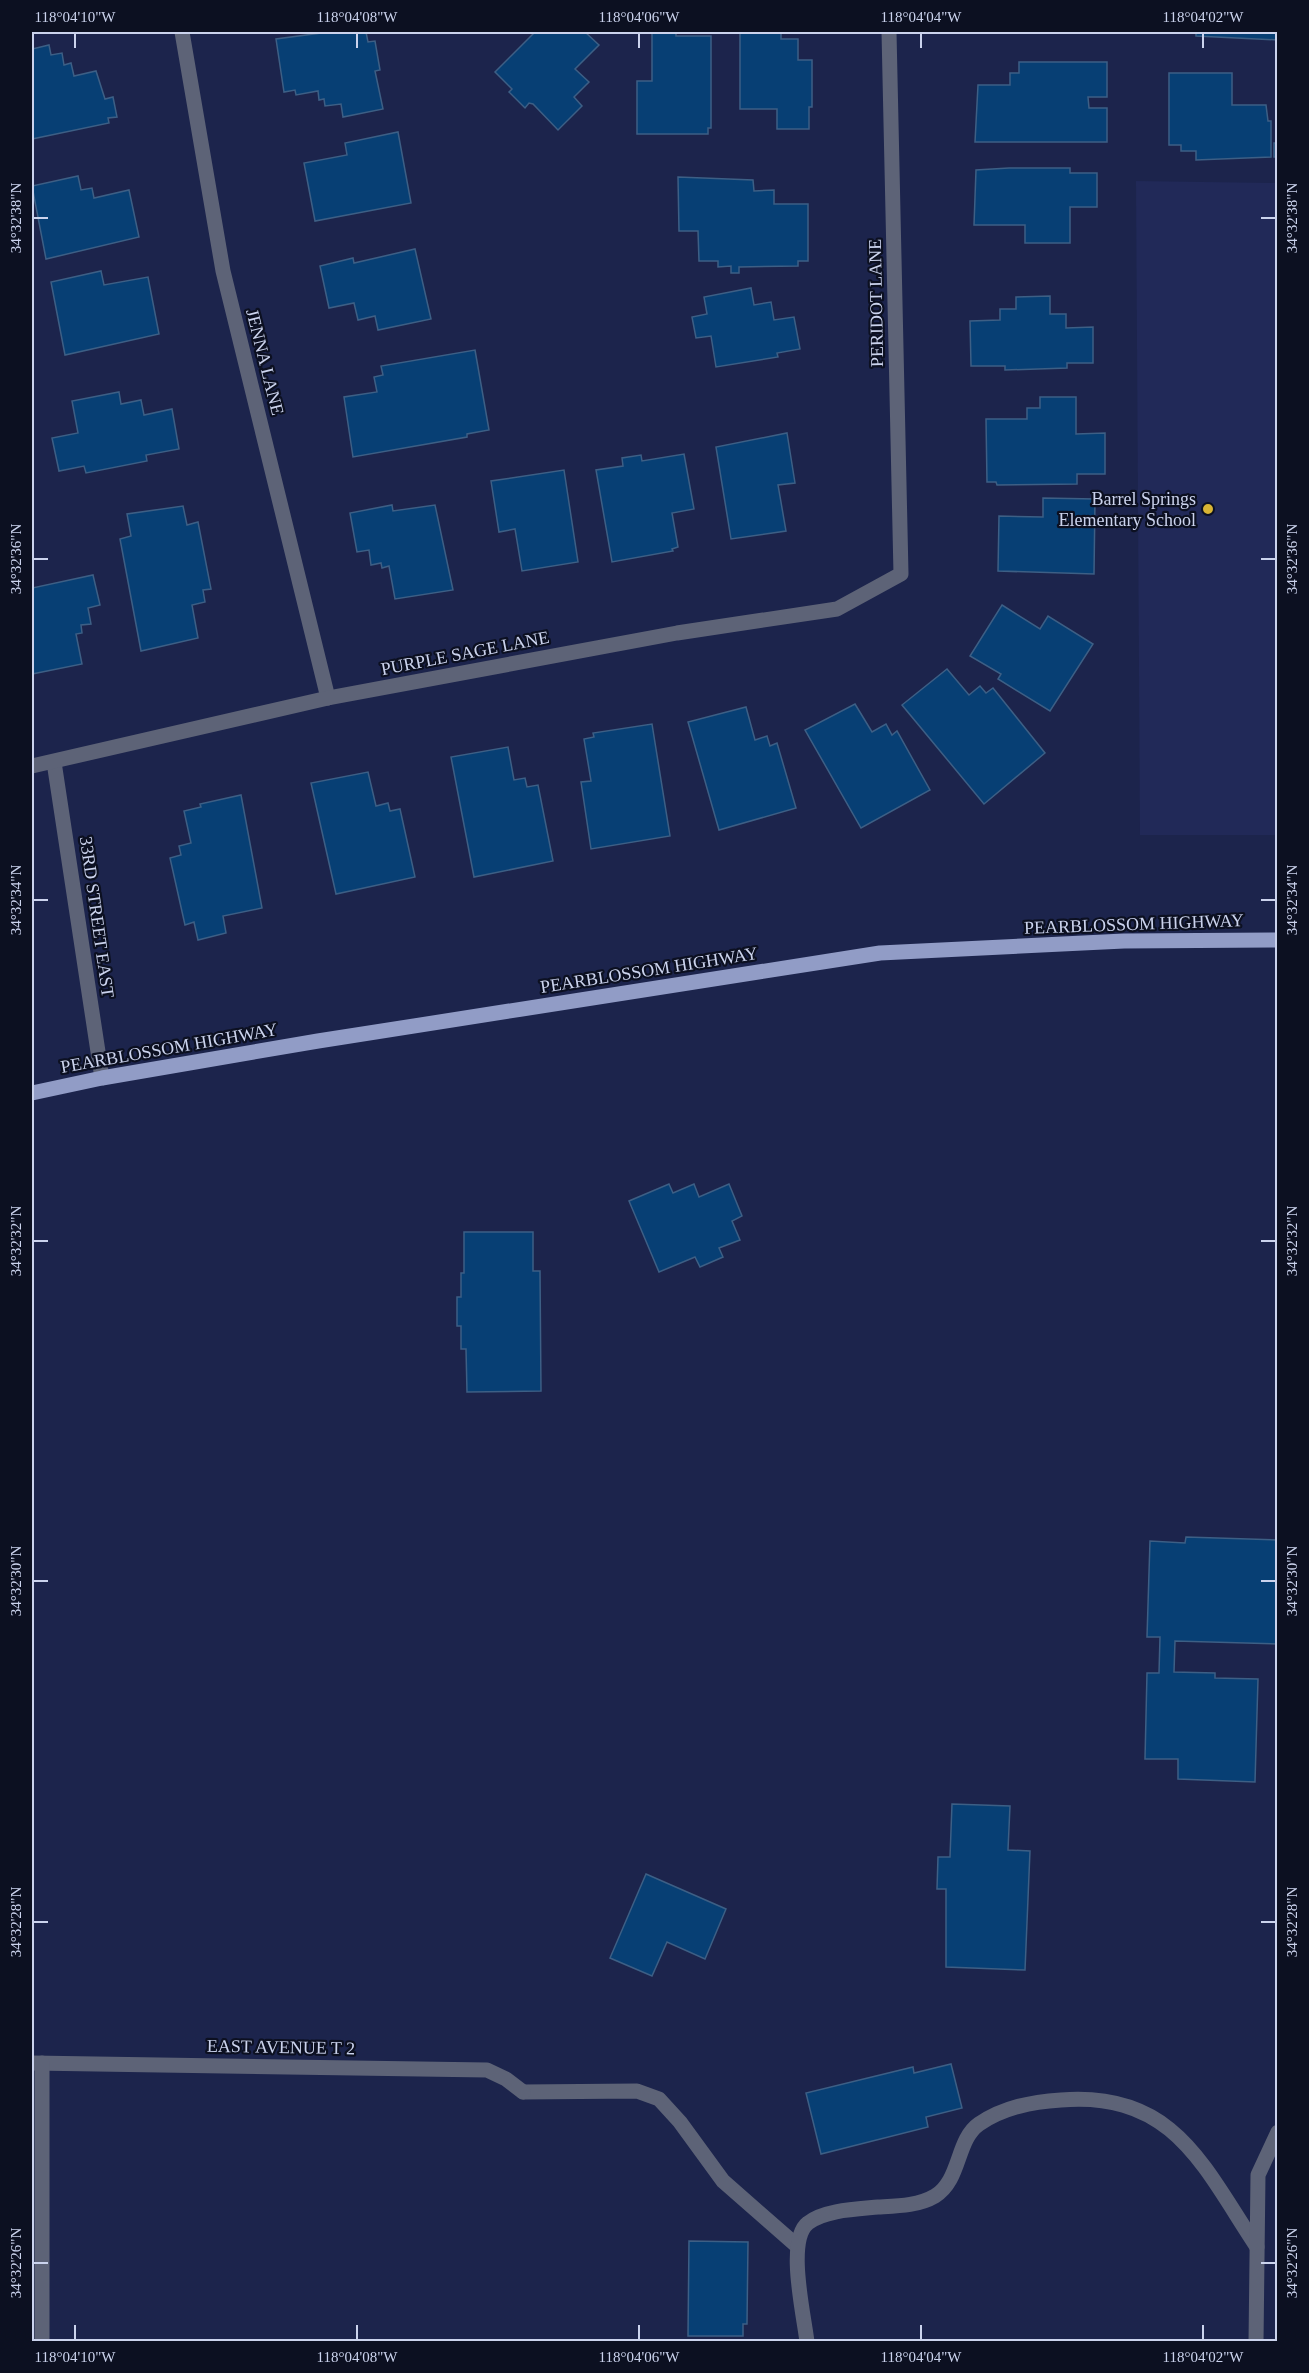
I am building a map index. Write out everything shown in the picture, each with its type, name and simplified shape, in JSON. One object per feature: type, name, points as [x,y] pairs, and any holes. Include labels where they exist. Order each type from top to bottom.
[{"type":"main road","name":"PEARBLOSSOM HIGHWAY","points":[[32,1093],[102,1078],[880,953],[1124,941],[1278,940]]},
{"type":"street","name":"JENNA LANE","points":[[182,32],[223,271],[328,698]]},
{"type":"street","name":"PERIDOT LANE","points":[[889,32],[901,574]]},
{"type":"street","name":"PURPLE SAGE LANE","points":[[32,766],[328,698],[677,633],[837,609],[901,574]]},
{"type":"street","name":"33RD STREET EAST","points":[[54,762],[102,1078]]},
{"type":"street","name":"EAST AVENUE T 2","points":[[37,2063],[487,2070],[506,2079],[523,2092],[627,2090],[659,2098],[680,2122],[723,2181],[796,2245]]},
{"type":"street","points":[[37,2063],[42,2342]]},
{"type":"street","points":[[807,2342],[796,2245],[806,2224],[820,2216],[870,2208],[910,2205],[936,2196],[949,2182],[966,2143],[977,2125],[996,2115],[1032,2102],[1078,2098],[1120,2103],[1141,2110],[1171,2129],[1194,2153],[1257,2247]]},
{"type":"street","points":[[1256,2342],[1258,2175],[1278,2132]]},
{"type":"shaded area","name":"Barrel Springs Elementary School","points":[[1136,181],[1277,183],[1277,835],[1140,835]]},
{"type":"building","points":[[329,32],[366,32],[368,42],[375,41],[380,70],[375,71],[383,109],[343,117],[341,104],[325,106],[324,99],[319,100],[318,91],[296,95],[295,90],[284,92],[276,39]]},
{"type":"building","points":[[535,32],[585,32],[599,45],[575,69],[589,82],[574,97],[582,106],[558,130],[533,104],[529,103],[525,108],[509,92],[512,89],[495,72]]},
{"type":"building","points":[[652,32],[676,32],[676,36],[711,36],[711,128],[708,128],[708,134],[637,134],[637,81],[652,81]]},
{"type":"building","points":[[740,32],[781,32],[781,39],[798,39],[798,60],[812,60],[812,107],[809,107],[809,129],[777,129],[777,109],[740,109]]},
{"type":"building","points":[[1196,32],[1278,32],[1278,40],[1196,36]]},
{"type":"building","points":[[49,45],[51,55],[62,53],[64,65],[71,63],[74,76],[96,71],[105,99],[113,97],[117,117],[108,118],[109,123],[32,139],[32,49]]},
{"type":"building","points":[[1019,62],[1107,62],[1107,97],[1088,97],[1089,108],[1107,108],[1107,142],[975,142],[978,85],[1010,85],[1010,73],[1019,73]]},
{"type":"building","points":[[1169,73],[1232,73],[1232,105],[1266,105],[1268,121],[1271,121],[1271,157],[1196,160],[1196,151],[1181,151],[1181,145],[1169,145]]},
{"type":"building","points":[[398,132],[411,203],[315,221],[304,163],[347,155],[345,143]]},
{"type":"building","points":[[1274,143],[1278,143],[1278,157],[1274,157]]},
{"type":"building","points":[[1070,168],[1070,173],[1097,173],[1097,207],[1070,207],[1070,243],[1025,243],[1025,225],[974,225],[976,170]]},
{"type":"building","points":[[78,176],[81,190],[92,188],[94,198],[129,190],[139,237],[46,259],[32,186]]},
{"type":"building","points":[[678,177],[753,180],[754,191],[774,190],[774,204],[808,204],[808,261],[798,261],[798,266],[739,267],[739,273],[731,273],[731,266],[718,267],[718,261],[699,261],[698,231],[679,231]]},
{"type":"building","points":[[415,249],[431,319],[378,330],[375,316],[358,320],[354,303],[329,308],[320,266],[353,258],[354,263]]},
{"type":"building","points":[[101,271],[104,285],[148,277],[159,334],[65,355],[51,282]]},
{"type":"building","points":[[751,288],[754,305],[771,302],[774,320],[794,317],[800,349],[777,353],[778,357],[716,367],[711,336],[696,338],[692,317],[707,314],[704,297]]},
{"type":"building","points":[[1050,296],[1050,314],[1066,314],[1066,328],[1093,327],[1093,363],[1067,363],[1067,368],[1005,370],[1005,366],[971,366],[970,321],[1000,320],[1000,309],[1016,309],[1016,297]]},
{"type":"building","points":[[475,350],[489,430],[467,434],[467,437],[353,457],[344,397],[377,392],[374,377],[383,375],[381,366]]},
{"type":"building","points":[[119,392],[121,404],[141,400],[144,415],[172,409],[179,449],[146,455],[147,461],[86,473],[84,466],[59,471],[52,438],[78,433],[72,401]]},
{"type":"building","points":[[1040,397],[1076,397],[1076,434],[1105,433],[1105,474],[1077,474],[1077,484],[997,485],[996,482],[987,482],[986,419],[1027,419],[1027,408],[1040,408]]},
{"type":"building","points":[[787,433],[795,483],[778,485],[786,531],[731,539],[716,447]]},
{"type":"building","points":[[684,454],[694,509],[672,513],[678,547],[672,549],[673,551],[612,562],[596,470],[623,466],[622,458],[641,455],[642,461]]},
{"type":"building","points":[[564,470],[578,562],[522,571],[515,529],[499,532],[491,481]]},
{"type":"building","points":[[1043,498],[1095,499],[1094,574],[998,571],[999,516],[1043,517]]},
{"type":"building","points":[[392,505],[393,511],[435,505],[453,590],[395,599],[389,566],[382,568],[381,563],[371,565],[369,550],[357,552],[350,513]]},
{"type":"building","points":[[183,506],[187,525],[198,522],[211,589],[203,590],[205,602],[192,605],[198,638],[141,651],[120,539],[131,536],[127,514]]},
{"type":"building","points":[[93,575],[100,605],[88,608],[91,624],[81,625],[82,633],[76,634],[82,664],[32,674],[32,588]]},
{"type":"building","points":[[1002,605],[1040,629],[1048,616],[1093,644],[1050,711],[998,679],[1001,674],[970,656]]},
{"type":"building","points":[[947,669],[969,695],[980,686],[986,693],[993,688],[1045,753],[984,804],[902,705]]},
{"type":"building","points":[[855,704],[872,732],[886,724],[892,735],[897,731],[930,790],[861,828],[805,730]]},
{"type":"building","points":[[746,707],[755,740],[767,736],[770,746],[777,743],[796,808],[719,830],[688,722]]},
{"type":"building","points":[[652,724],[670,836],[591,849],[581,782],[591,781],[584,739],[594,737],[593,733]]},
{"type":"building","points":[[508,747],[514,780],[525,778],[527,787],[538,785],[553,861],[474,877],[451,757]]},
{"type":"building","points":[[368,772],[376,806],[388,803],[390,811],[400,809],[415,877],[336,894],[311,783]]},
{"type":"building","points":[[241,795],[262,908],[223,916],[226,933],[198,940],[194,922],[185,925],[170,858],[181,855],[179,846],[191,843],[184,811],[201,807],[200,804]]},
{"type":"building","points":[[669,1184],[673,1193],[694,1184],[699,1197],[729,1184],[742,1216],[732,1221],[740,1240],[719,1248],[723,1257],[700,1267],[695,1257],[659,1272],[629,1201]]},
{"type":"building","points":[[464,1232],[533,1232],[533,1271],[540,1271],[541,1391],[467,1392],[466,1349],[461,1349],[461,1326],[457,1326],[457,1297],[461,1297],[461,1273],[464,1273]]},
{"type":"building","points":[[1186,1537],[1278,1540],[1278,1644],[1175,1641],[1174,1672],[1215,1673],[1215,1678],[1258,1679],[1255,1782],[1178,1779],[1178,1759],[1145,1759],[1147,1673],[1159,1673],[1160,1637],[1147,1637],[1150,1541],[1185,1543]]},
{"type":"building","points":[[952,1804],[1010,1806],[1008,1850],[1030,1851],[1025,1970],[946,1967],[946,1889],[937,1889],[938,1857],[950,1857]]},
{"type":"building","points":[[646,1874],[726,1909],[705,1959],[667,1942],[652,1976],[610,1958]]},
{"type":"building","points":[[951,2064],[962,2108],[926,2117],[928,2127],[821,2154],[806,2093],[913,2067],[914,2073]]},
{"type":"building","points":[[689,2241],[748,2242],[747,2324],[743,2324],[743,2336],[688,2336]]},
{"type":"place","name":"Barrel Springs Elementary School","points":[[1208,509]]}]
